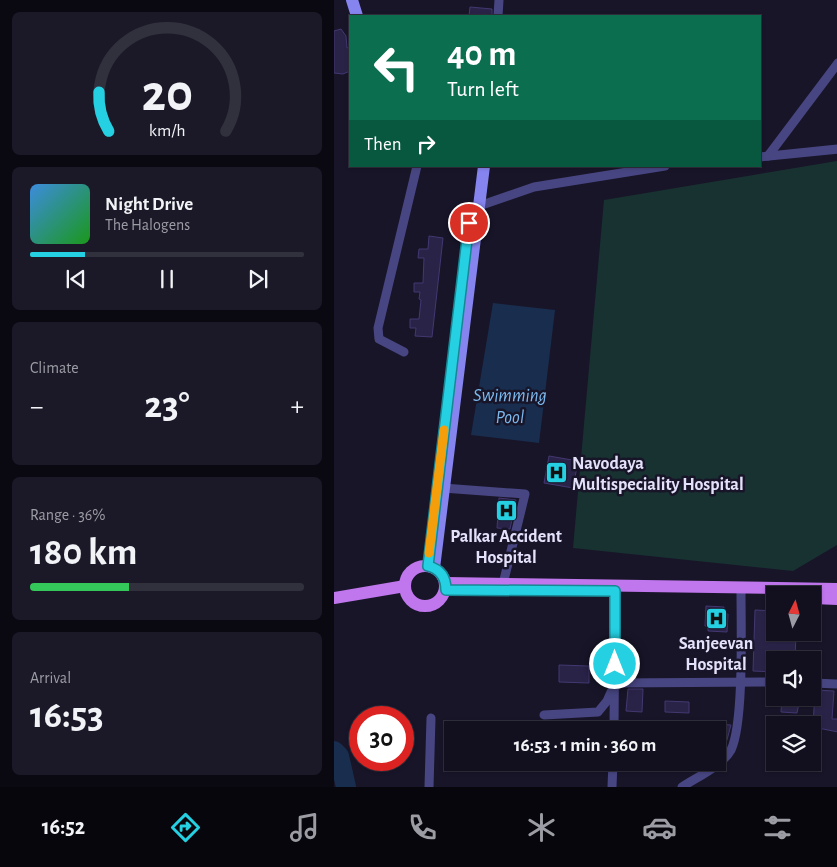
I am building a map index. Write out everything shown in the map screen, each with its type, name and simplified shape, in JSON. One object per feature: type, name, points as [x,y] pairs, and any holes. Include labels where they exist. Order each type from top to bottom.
[{"type":"main road","points":[[431,567],[444,577],[446,587],[439,602],[427,607],[414,603],[409,598],[405,586],[406,579],[414,569],[431,567]]},
{"type":"main road","points":[[334,598],[405,586]]},
{"type":"main road","points":[[446,587],[837,589]]},
{"type":"main road","points":[[502,587],[766,594]]},
{"type":"main road","points":[[822,598],[837,599]]},
{"type":"street","points":[[352,0],[358,15]]},
{"type":"street","points":[[498,15],[499,0]]},
{"type":"street","points":[[764,156],[837,63]]},
{"type":"street","points":[[764,156],[837,149]]},
{"type":"street","points":[[404,352],[379,339],[378,328],[418,167]]},
{"type":"street","points":[[431,567],[476,167]]},
{"type":"street","points":[[431,567],[443,488],[484,167]]},
{"type":"street","points":[[479,206],[534,187],[659,167]]},
{"type":"street","points":[[443,488],[526,494],[502,587]]},
{"type":"street","points":[[614,721],[615,591]]},
{"type":"street","points":[[682,787],[724,759],[731,750],[737,721],[741,593]]},
{"type":"street","points":[[615,683],[766,682]]},
{"type":"street","points":[[544,714],[598,712],[607,702],[615,683]]},
{"type":"street","points":[[821,683],[837,684]]},
{"type":"street","points":[[429,787],[431,718]]},
{"type":"street","points":[[612,787],[613,771]]},
{"type":"green space","points":[[837,161],[837,545],[793,571],[573,548],[604,200]]},
{"type":"water","name":"Swimming Pool","points":[[493,303],[555,310],[539,443],[471,435]]},
{"type":"building","points":[[470,7],[492,9],[492,15],[469,15]]},
{"type":"building","points":[[341,29],[346,36],[347,48],[349,47],[349,71],[343,74],[334,73],[334,31]]},
{"type":"building","points":[[429,236],[443,238],[432,337],[415,336],[416,328],[410,328],[410,319],[419,319],[420,292],[414,292],[414,283],[423,283],[424,258],[418,258],[419,249],[428,249]]},
{"type":"building","points":[[549,456],[578,461],[573,488],[544,483]]},
{"type":"building","points":[[499,498],[516,500],[510,529],[497,528]]},
{"type":"building","points":[[706,606],[724,607],[723,614],[728,614],[727,632],[708,631],[708,626],[705,626]]},
{"type":"building","points":[[755,610],[766,611],[766,641],[796,641],[795,651],[766,651],[766,672],[753,671]]},
{"type":"building","points":[[559,665],[589,666],[589,683],[559,682]]},
{"type":"building","points":[[628,689],[643,689],[642,712],[626,711]]},
{"type":"building","points":[[821,690],[834,691],[832,719],[838,719],[838,732],[821,729],[821,716],[814,716],[814,706],[821,706]]},
{"type":"building","points":[[665,701],[689,702],[689,713],[665,712]]},
{"type":"building","points":[[781,706],[798,706],[797,713],[781,712]]},
{"type":"building","points":[[726,725],[731,725],[726,743]]},
{"type":"waterway","points":[[334,751],[339,756],[346,787]]},
{"type":"slow traffic","points":[[429,553],[444,430]]},
{"type":"place","name":"Navodaya Multispeciality Hospital","points":[[556,473]]},
{"type":"place","name":"Palkar Accident Hospital","points":[[506,511]]},
{"type":"place","name":"Sanjeevan Hospital","points":[[716,618]]},
{"type":"route","points":[[469,223],[428,566],[440,571],[446,583],[446,590],[615,591],[615,664]]}]
